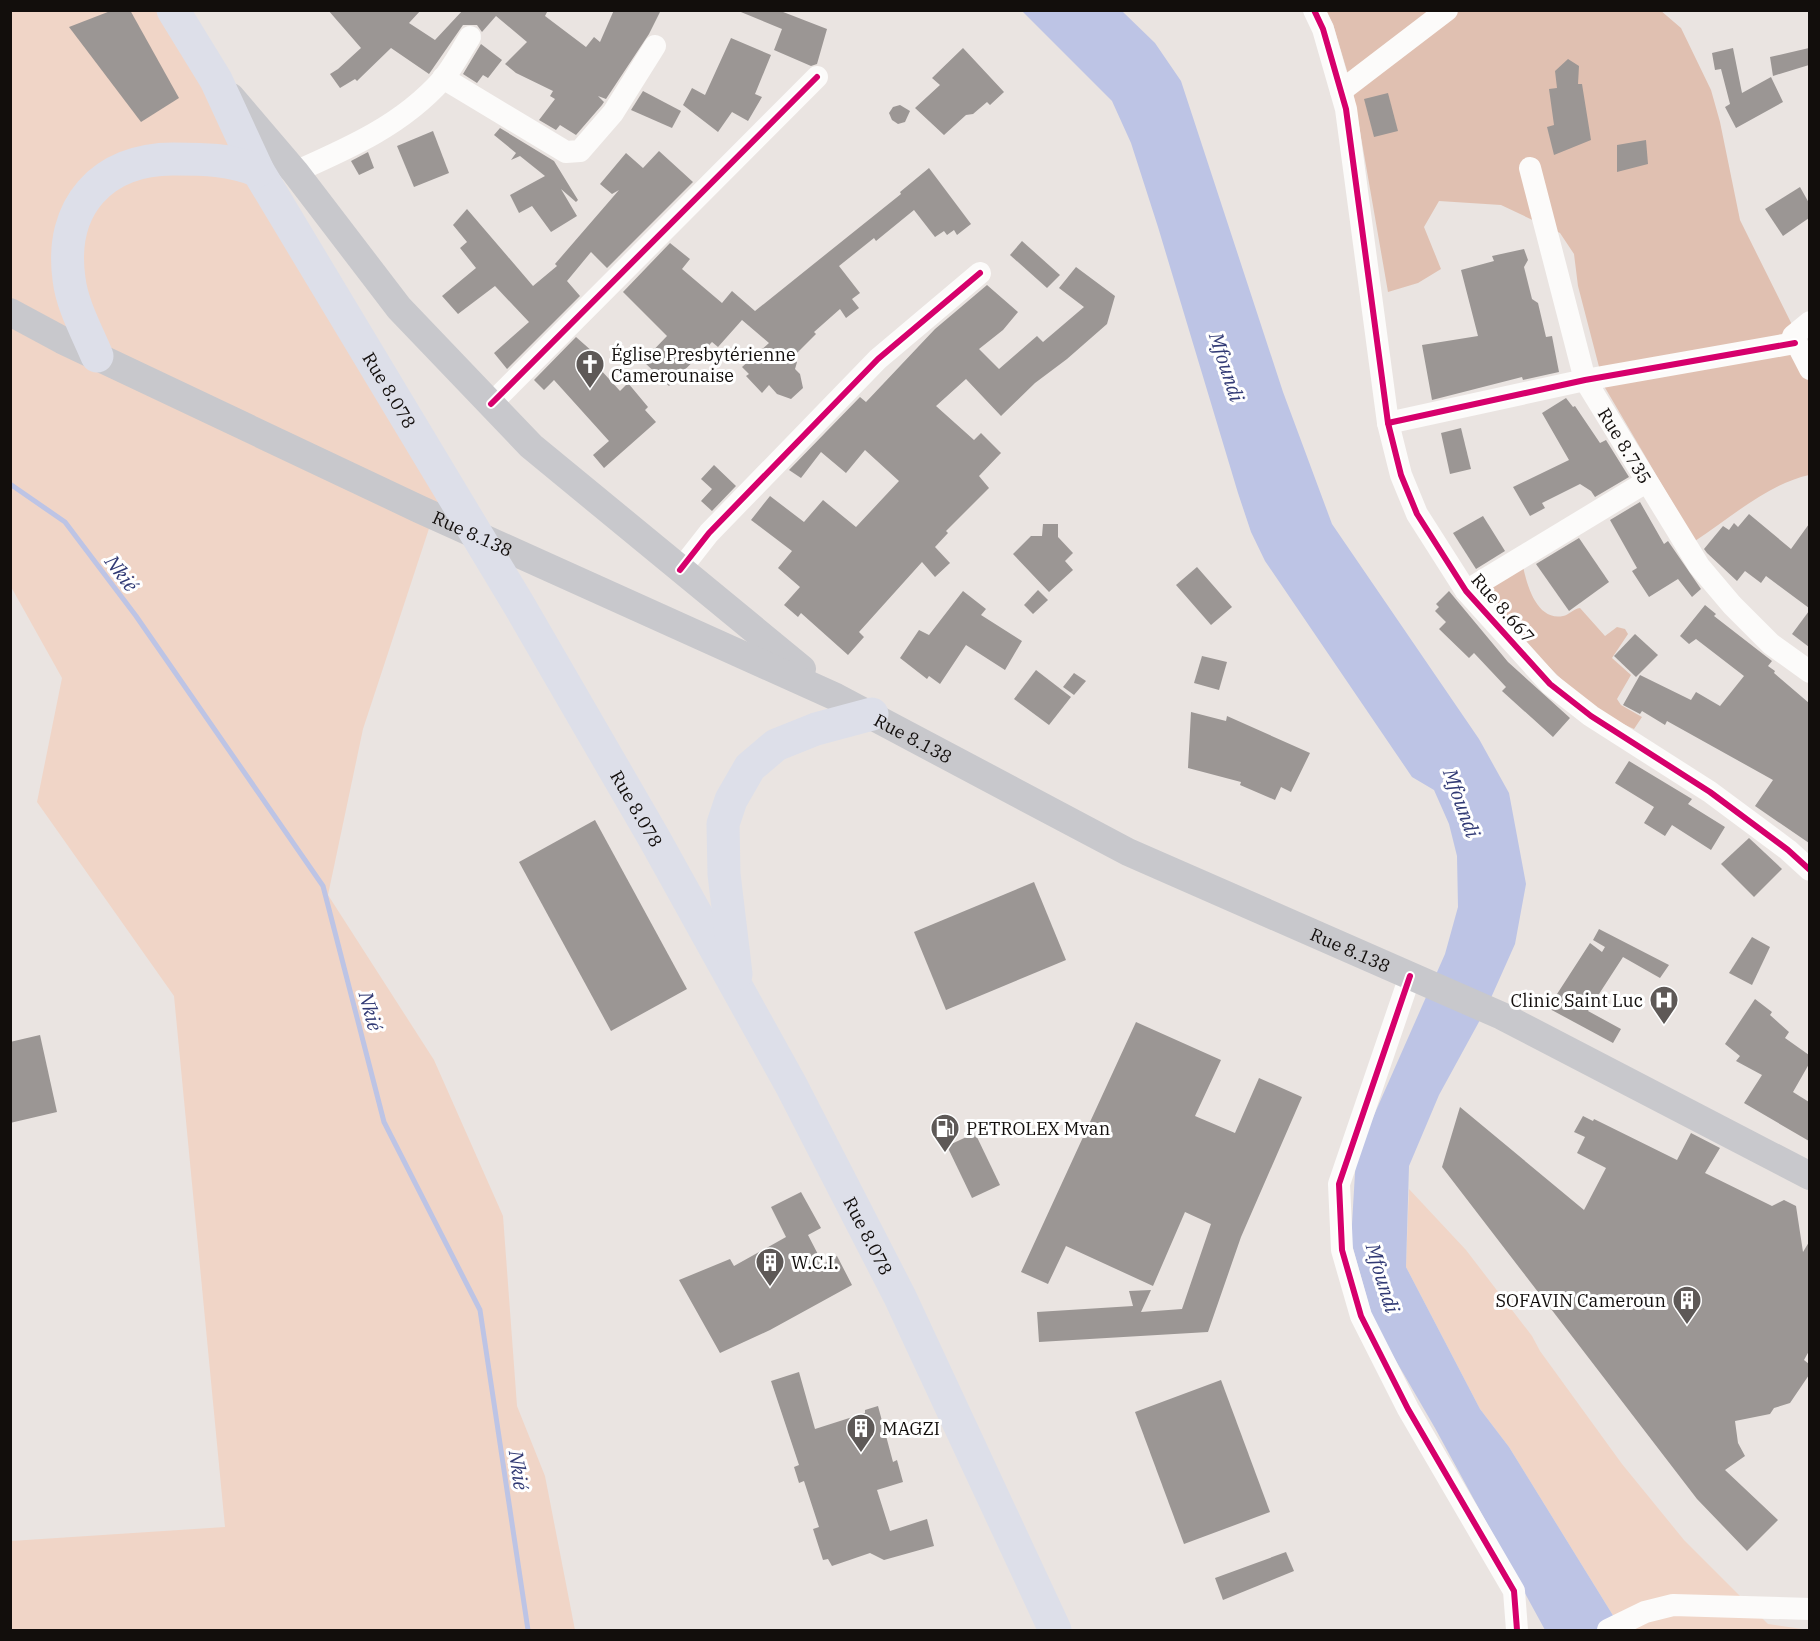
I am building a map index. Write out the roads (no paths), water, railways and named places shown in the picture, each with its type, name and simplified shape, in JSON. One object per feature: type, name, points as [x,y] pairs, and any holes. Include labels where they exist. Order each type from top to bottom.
[{"type":"highway","name":"Rue 8.078","points":[[173,11],[216,80],[258,171],[513,596],[738,990],[841,1179],[900,1297],[1055,1630]]},
{"type":"highway","points":[[97,356],[69,279],[70,240],[77,211],[96,184],[124,166],[155,159],[239,163],[258,171]]},
{"type":"highway","points":[[738,990],[724,874],[723,824],[731,800],[750,767],[776,745],[816,729],[872,714]]},
{"type":"main road","points":[[216,80],[295,172],[399,308],[531,446],[836,697]]},
{"type":"main road","name":"Rue 8.138","points":[[10,312],[97,356],[419,509],[570,574],[872,714],[1128,852],[1502,1016],[1809,1176]]},
{"type":"street","name":"Rue 8.667","points":[[1314,10],[1323,29],[1346,110],[1388,423],[1401,476],[1418,514],[1466,591],[1556,690],[1591,716],[1710,792],[1788,850],[1809,870]]},
{"type":"street","points":[[1341,91],[1447,10]]},
{"type":"street","points":[[295,172],[367,140],[415,106],[443,78],[470,37]]},
{"type":"street","points":[[443,78],[566,152],[573,153],[580,151],[613,113],[655,46]]},
{"type":"street","points":[[491,404],[817,77]]},
{"type":"street","name":"Rue 8.735","points":[[1530,168],[1585,380],[1699,566],[1732,605],[1771,644],[1809,672]]},
{"type":"street","points":[[680,570],[709,533],[878,359],[980,273]]},
{"type":"street","points":[[1809,322],[1793,336],[1809,369]]},
{"type":"street","points":[[1388,423],[1585,380],[1795,343]]},
{"type":"street","points":[[1466,591],[1646,482]]},
{"type":"street","points":[[1416,978],[1339,1184],[1342,1250],[1361,1316],[1371,1336],[1408,1409],[1514,1591],[1517,1630]]},
{"type":"street","points":[[1614,1627],[1645,1612],[1673,1605],[1809,1609]]},
{"type":"water","name":"Mfoundi","points":[[1022,11],[1122,11],[1155,43],[1181,81],[1283,392],[1332,524],[1479,739],[1509,793],[1526,884],[1515,944],[1486,1009],[1439,1095],[1409,1166],[1406,1267],[1480,1409],[1509,1447],[1622,1630],[1545,1630],[1435,1428],[1374,1323],[1351,1241],[1356,1156],[1445,954],[1458,907],[1457,856],[1449,824],[1434,790],[1412,777],[1265,561],[1251,532],[1238,493],[1131,143],[1112,101]]},
{"type":"waterway","name":"Nkié","points":[[10,484],[65,522],[136,616],[323,886],[384,1122],[480,1310],[528,1630]]},
{"type":"place","name":"Église Presbytérienne Camerounaise","points":[[590,390]]},
{"type":"place","name":"Clinic Saint Luc","points":[[1664,1026]]},
{"type":"place","name":"PETROLEX Mvan","points":[[945,1154]]},
{"type":"place","name":"W.C.I.","points":[[770,1288]]},
{"type":"place","name":"SOFAVIN Cameroun","points":[[1687,1326]]},
{"type":"place","name":"MAGZI","points":[[861,1454]]}]
